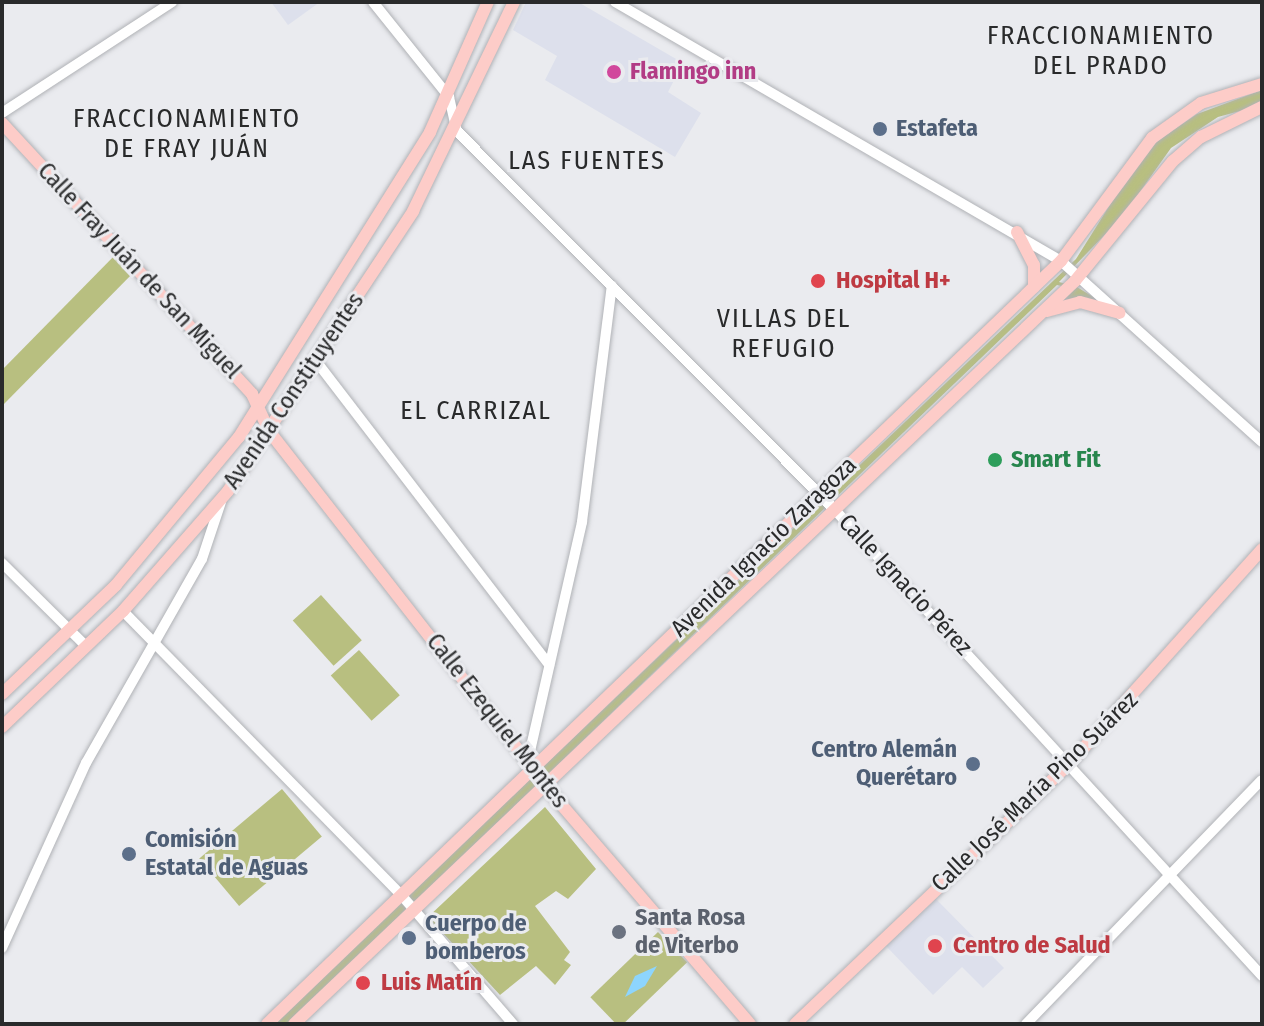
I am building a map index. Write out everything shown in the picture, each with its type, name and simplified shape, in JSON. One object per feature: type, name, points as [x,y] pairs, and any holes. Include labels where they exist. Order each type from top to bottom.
[{"type":"main road","name":"Avenida Constituyentes","points":[[2,694],[70,629],[196,493],[259,408],[449,97],[488,2]]},
{"type":"main road","name":"Avenida Constituyentes","points":[[2,727],[123,611],[221,501],[316,361],[457,131],[514,2]]},
{"type":"main road","name":"Avenida Ignacio Zaragoza","points":[[267,1024],[403,897],[531,765],[1061,261],[1138,154],[1186,113],[1262,84]]},
{"type":"main road","name":"Avenida Ignacio Zaragoza","points":[[294,1024],[547,787],[1079,277],[1173,161],[1201,137],[1262,107]]},
{"type":"main road","points":[[1186,113],[1201,137]]},
{"type":"main road","name":"Calle Fray Juán de San Miguel","points":[[2,123],[158,288],[259,408]]},
{"type":"main road","points":[[1017,232],[1034,265],[1034,287]]},
{"type":"main road","points":[[1041,314],[1080,302],[1120,313]]},
{"type":"main road","name":"Calle Ezequiel Montes","points":[[259,408],[269,431],[547,787],[750,1024]]},
{"type":"main road","name":"Calle José María Pino Suárez","points":[[795,1024],[1071,762],[1262,549]]},
{"type":"street","points":[[2,113],[172,2]]},
{"type":"street","points":[[373,2],[449,97],[457,131]]},
{"type":"street","points":[[615,2],[1017,232],[1061,261],[1262,442]]},
{"type":"street","name":"Calle Ignacio Pérez","points":[[457,131],[835,510],[1173,871],[1262,976]]},
{"type":"street","points":[[531,765],[549,665],[582,522],[612,286]]},
{"type":"street","points":[[316,361],[549,665]]},
{"type":"street","points":[[2,948],[86,763],[202,559],[221,501]]},
{"type":"street","points":[[2,563],[86,646]]},
{"type":"street","points":[[123,611],[403,897],[513,1024]]},
{"type":"street","points":[[1026,1024],[1262,780]]},
{"type":"shaded area","points":[[271,2],[320,2],[288,25]]},
{"type":"shaded area","name":"Flamingo inn","points":[[526,2],[578,2],[683,63],[668,92],[701,113],[675,157],[545,80],[557,56],[513,30]]},
{"type":"shaded area","name":"Centro de Salud","points":[[935,898],[1004,968],[983,988],[962,967],[933,995],[886,946]]},
{"type":"green space","points":[[1262,90],[1262,105],[1218,117],[1171,148],[1122,217],[1059,282],[1077,287],[1098,300],[1058,303],[1074,289],[1057,285],[288,1024],[273,1024],[1076,259],[1145,149],[1197,114]]},
{"type":"green space","points":[[117,253],[135,271],[2,406],[2,370]]},
{"type":"green space","points":[[321,595],[362,640],[334,666],[293,620]]},
{"type":"green space","points":[[359,650],[400,695],[372,721],[331,675]]},
{"type":"green space","points":[[282,789],[322,836],[239,906],[199,858]]},
{"type":"green space","points":[[545,807],[596,869],[568,899],[556,891],[535,906],[570,952],[564,960],[571,965],[555,985],[536,966],[500,995],[428,917]]},
{"type":"green space","points":[[658,932],[687,962],[623,1024],[616,1024],[590,997]]},
{"type":"water","points":[[657,966],[645,986],[625,997],[635,976]]},
{"type":"place","name":"Flamingo inn","points":[[614,72]]},
{"type":"place","name":"Estafeta","points":[[880,129]]},
{"type":"place","name":"Hospital H+","points":[[818,281]]},
{"type":"place","name":"Smart Fit","points":[[995,460]]},
{"type":"place","name":"Centro Alemán Querétaro","points":[[973,764]]},
{"type":"place","name":"Comisión Estatal de Aguas","points":[[129,854]]},
{"type":"place","name":"Santa Rosa de Viterbo","points":[[619,932]]},
{"type":"place","name":"Cuerpo de bomberos","points":[[409,938]]},
{"type":"place","name":"Centro de Salud","points":[[935,946]]},
{"type":"place","name":"Luis Matín","points":[[363,983]]},
{"type":"district","name":"FRACCIONAMIENTO DEL PRADO","points":[[1101,51]]},
{"type":"district","name":"FRACCIONAMIENTO DE FRAY JUÁN","points":[[187,134]]},
{"type":"district","name":"LAS FUENTES","points":[[587,161]]},
{"type":"district","name":"VILLAS DEL REFUGIO","points":[[784,334]]},
{"type":"district","name":"EL CARRIZAL","points":[[476,411]]}]
